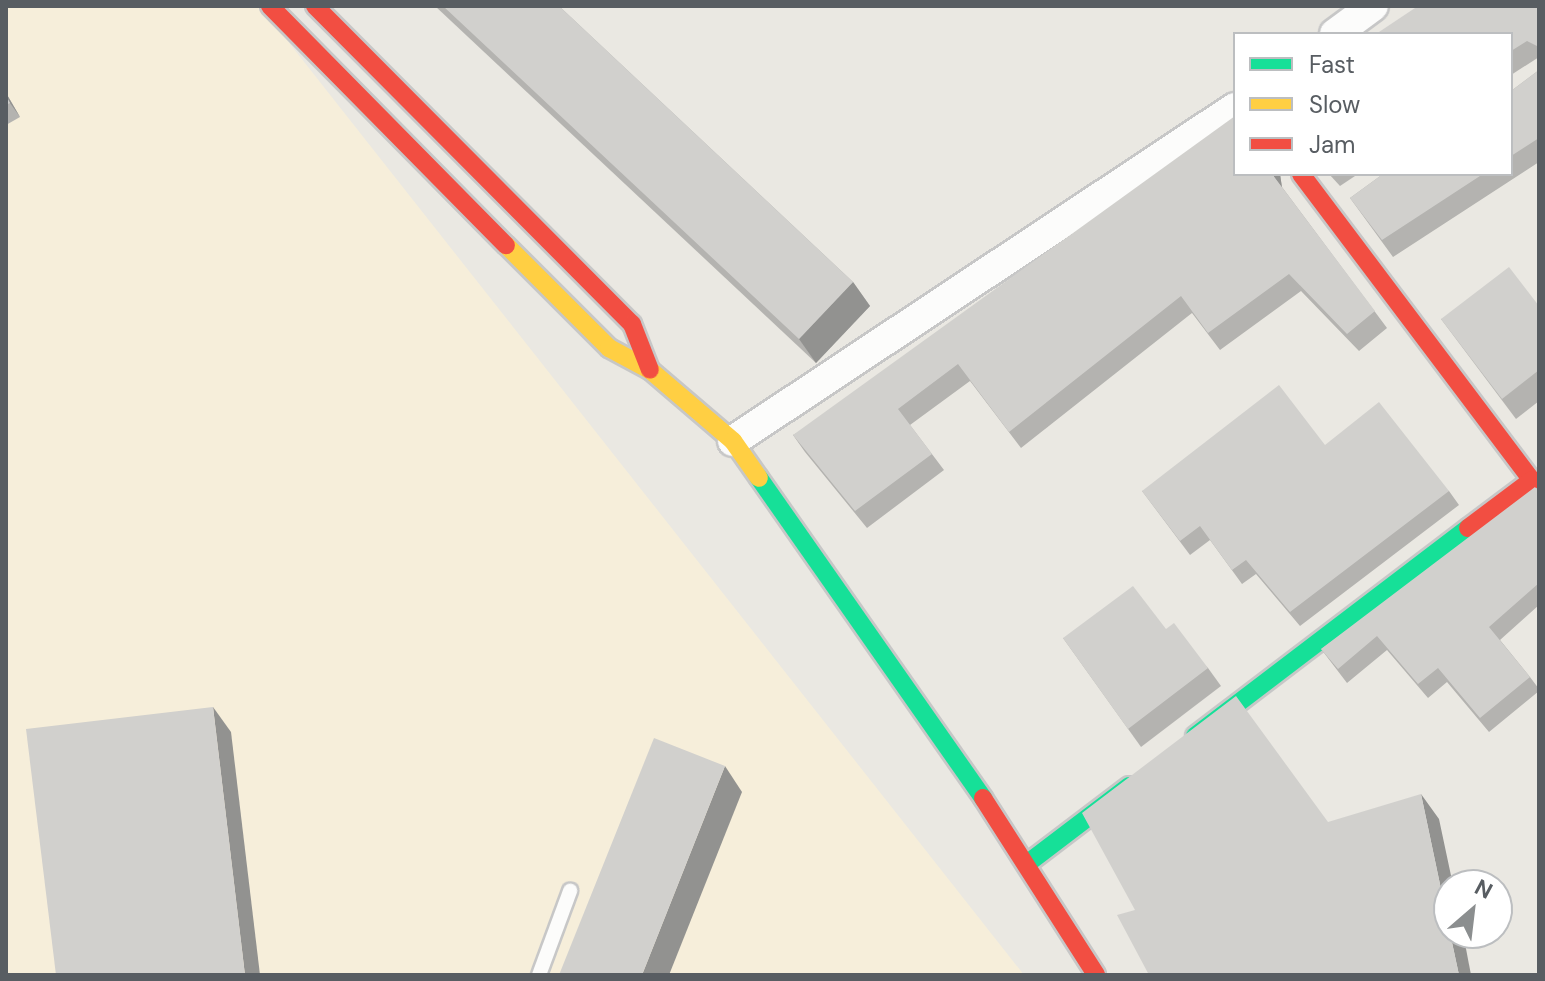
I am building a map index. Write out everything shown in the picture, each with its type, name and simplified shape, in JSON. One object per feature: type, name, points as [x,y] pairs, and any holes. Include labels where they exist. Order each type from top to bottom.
[{"type":"main road","points":[[270,6],[609,348],[650,370],[733,441],[1028,863],[1096,975]]},
{"type":"main road","points":[[315,6],[632,324],[650,370]]},
{"type":"main road","points":[[1179,748],[1536,484],[1342,206],[1304,176]]},
{"type":"main road","points":[[465,201],[489,179]]},
{"type":"main road","points":[[1028,863],[1141,777]]},
{"type":"street","points":[[1338,32],[1373,6]]},
{"type":"street","points":[[733,441],[1233,109]]},
{"type":"lane","points":[[539,975],[570,891]]},
{"type":"shaded area","points":[[6,6],[260,6],[1024,975],[6,975]]},
{"type":"building","points":[[443,6],[559,6],[853,282],[799,339]]},
{"type":"building","points":[[1418,6],[1539,6],[1539,47],[1527,41],[1513,50],[1513,32],[1379,32]]},
{"type":"building","points":[[1539,70],[1539,138],[1513,155],[1513,90]]},
{"type":"building","points":[[1233,117],[1233,176],[1274,176],[1375,311],[1347,334],[1289,274],[1208,333],[1181,296],[1009,432],[958,364],[898,409],[932,454],[855,511],[793,435]]},
{"type":"building","points":[[1380,176],[1480,176],[1382,240],[1350,198]]},
{"type":"building","points":[[1509,267],[1539,306],[1539,370],[1502,399],[1441,319]]},
{"type":"building","points":[[1279,385],[1325,445],[1379,402],[1449,491],[1290,612],[1246,560],[1232,570],[1200,526],[1180,541],[1142,491]]},
{"type":"building","points":[[1535,487],[1539,492],[1539,583],[1489,627],[1530,677],[1480,718],[1438,668],[1418,684],[1377,636],[1338,669],[1321,649]]},
{"type":"building","points":[[1133,586],[1166,629],[1174,623],[1208,668],[1128,729],[1063,638]]},
{"type":"building","points":[[1236,696],[1328,822],[1421,794],[1437,869],[1433,869],[1433,949],[1453,949],[1459,975],[1149,975],[1117,915],[1135,910],[1082,813]]},
{"type":"building","points":[[213,707],[245,975],[56,975],[26,729]]},
{"type":"building","points":[[654,738],[725,766],[642,975],[559,975]]},
{"type":"traffic: fast","points":[[759,478],[983,798]]},
{"type":"traffic: fast","points":[[1195,736],[1468,528]]},
{"type":"traffic: fast","points":[[1028,863],[1129,786]]},
{"type":"traffic: slow","points":[[506,245],[609,348],[650,370],[733,441],[759,478]]},
{"type":"traffic: jam","points":[[270,6],[506,245]]},
{"type":"traffic: jam","points":[[315,6],[632,324],[650,370]]},
{"type":"traffic: jam","points":[[1303,176],[1532,480],[1468,528]]},
{"type":"traffic: jam","points":[[983,798],[1096,975]]}]
